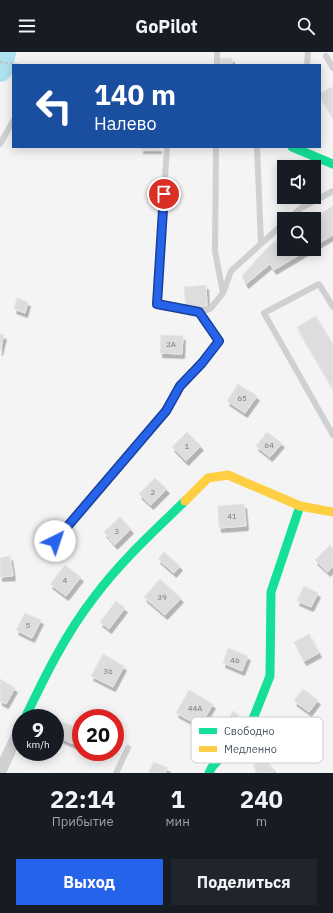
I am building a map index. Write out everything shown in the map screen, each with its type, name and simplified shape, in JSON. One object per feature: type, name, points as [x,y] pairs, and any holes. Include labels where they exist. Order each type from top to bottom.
[{"type":"street","points":[[303,149],[333,164]]},
{"type":"street","points":[[29,709],[45,676],[80,618],[108,580],[208,478],[228,475],[300,506],[333,512]]},
{"type":"street","points":[[254,717],[270,676],[270,592],[300,506]]},
{"type":"street","points":[[0,772],[12,746]]},
{"type":"street","points":[[209,773],[216,763]]},
{"type":"lane","points":[[217,52],[217,64]]},
{"type":"lane","points":[[307,64],[308,52]]},
{"type":"lane","points":[[326,56],[333,68]]},
{"type":"lane","points":[[0,144],[12,123]]},
{"type":"lane","points":[[167,148],[157,304],[199,312],[210,308],[223,293],[231,271],[277,229]]},
{"type":"lane","points":[[216,148],[215,251],[223,293]]},
{"type":"lane","points":[[257,148],[260,244]]},
{"type":"lane","points":[[297,212],[333,191]]},
{"type":"lane","points":[[333,308],[319,284],[264,313],[333,435]]},
{"type":"lane","points":[[55,541],[166,411],[180,386],[202,363],[219,341],[199,312]]},
{"type":"lane","points":[[116,773],[128,748]]},
{"type":"path","points":[[0,62],[13,64]]},
{"type":"building","points":[[220,58],[232,58],[232,64],[220,64]]},
{"type":"building","points":[[331,87],[333,90],[333,117],[321,98],[321,93]]},
{"type":"building","points":[[141,148],[159,148],[159,149]]},
{"type":"building","points":[[333,206],[333,235],[321,242],[321,213]]},
{"type":"building","points":[[277,241],[277,256],[297,256],[274,270],[270,264],[246,284],[242,276],[269,246]]},
{"type":"building","points":[[206,285],[207,306],[186,308],[184,287]]},
{"type":"building","points":[[17,298],[28,302],[25,313],[14,309]]},
{"type":"building","points":[[316,316],[333,345],[333,389],[297,327]]},
{"type":"building","points":[[0,334],[4,335],[0,351]]},
{"type":"building","points":[[161,335],[183,336],[182,354],[160,353]]},
{"type":"building","points":[[238,384],[257,396],[245,413],[227,401]]},
{"type":"building","points":[[187,432],[201,446],[186,461],[172,447]]},
{"type":"building","points":[[267,432],[282,443],[270,457],[256,446]]},
{"type":"building","points":[[155,478],[167,489],[151,505],[139,494]]},
{"type":"building","points":[[244,504],[246,526],[219,528],[218,506]]},
{"type":"building","points":[[120,517],[131,529],[115,545],[104,532]]},
{"type":"building","points":[[330,545],[333,548],[333,566],[328,572],[315,560]]},
{"type":"building","points":[[164,552],[180,566],[174,573],[158,559]]},
{"type":"building","points":[[10,556],[13,576],[0,577],[0,558]]},
{"type":"building","points":[[65,565],[81,577],[66,596],[50,584]]},
{"type":"building","points":[[160,579],[181,598],[165,615],[144,597]]},
{"type":"building","points":[[304,586],[318,593],[311,607],[297,601]]},
{"type":"building","points":[[116,601],[125,608],[109,629],[100,622]]},
{"type":"building","points":[[25,613],[41,620],[32,638],[16,630]]},
{"type":"building","points":[[309,634],[319,653],[304,661],[294,642]]},
{"type":"building","points":[[228,648],[248,656],[242,671],[223,663]]},
{"type":"building","points":[[103,654],[124,666],[113,687],[91,676]]},
{"type":"building","points":[[0,679],[15,688],[6,704],[0,701]]},
{"type":"building","points":[[303,689],[318,700],[309,712],[294,701]]},
{"type":"building","points":[[189,690],[213,704],[205,717],[191,717],[191,721],[176,713]]},
{"type":"building","points":[[233,711],[239,715],[238,717],[230,717]]},
{"type":"building","points":[[64,723],[72,726],[72,743],[64,740]]},
{"type":"building","points":[[154,762],[168,768],[165,773],[148,773]]},
{"type":"building","points":[[257,763],[269,763],[275,771],[273,773],[258,773],[253,766]]},
{"type":"waterway","points":[[0,71],[2,69],[5,52]]},
{"type":"traffic: fast","points":[[294,148],[333,164]]},
{"type":"traffic: fast","points":[[29,709],[57,655],[84,610],[127,558],[185,501]]},
{"type":"traffic: fast","points":[[254,717],[270,676],[271,592],[300,506]]},
{"type":"traffic: fast","points":[[209,773],[216,763]]},
{"type":"traffic: slow","points":[[185,501],[208,478],[228,475],[300,506],[333,512]]},
{"type":"route","points":[[55,541],[166,411],[180,386],[202,363],[219,341],[199,312],[157,304],[164,194]]}]
